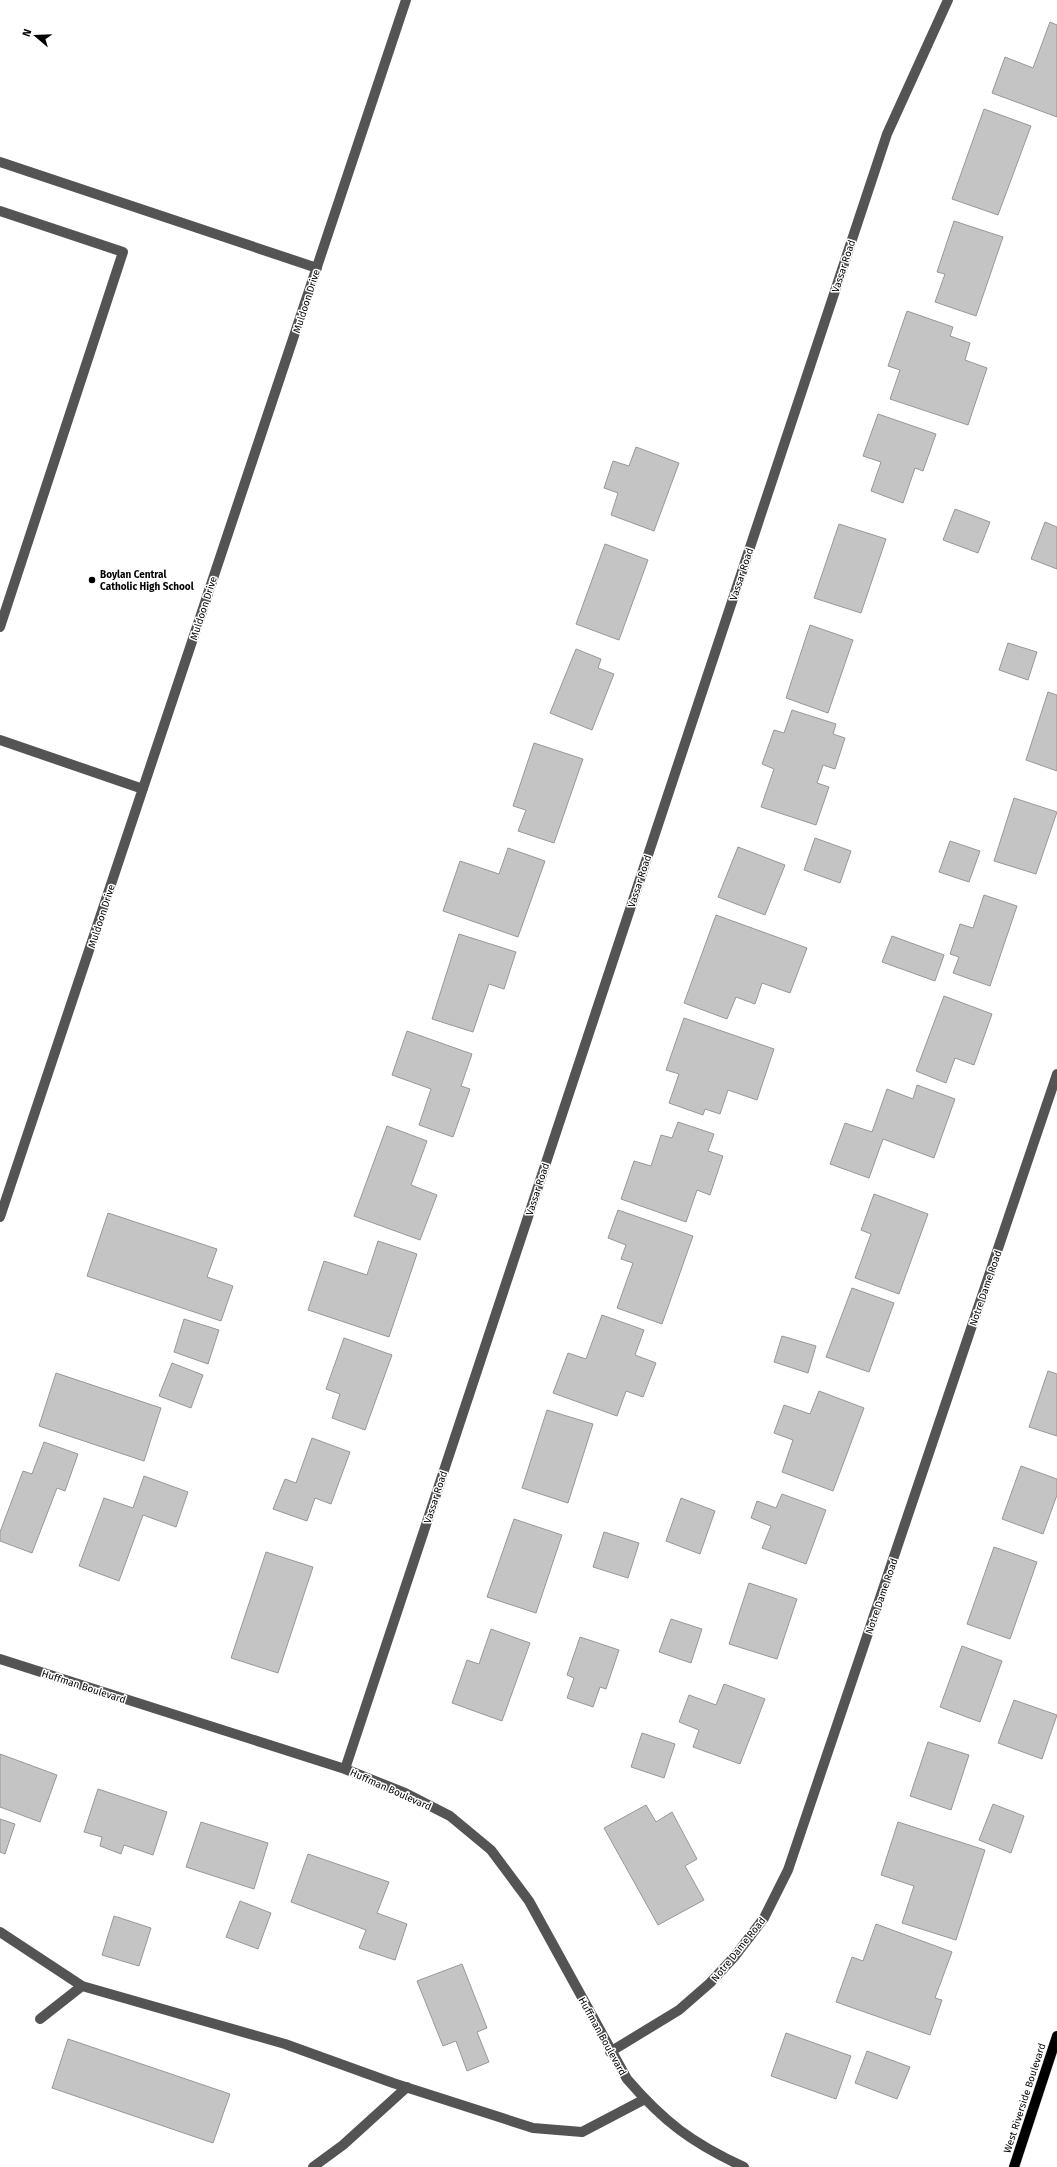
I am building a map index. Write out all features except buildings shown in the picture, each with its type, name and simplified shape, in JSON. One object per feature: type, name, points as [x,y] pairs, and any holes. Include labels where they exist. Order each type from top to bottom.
[{"type":"main road","name":"West Riverside Boulevard","points":[[1014,2167],[1057,2036]]},
{"type":"street","name":"Muldoon Drive","points":[[0,1217],[406,0]]},
{"type":"street","name":"Vassar Road","points":[[345,1769],[887,134],[948,0]]},
{"type":"street","points":[[0,162],[316,268]]},
{"type":"street","points":[[0,211],[123,252],[0,627]]},
{"type":"street","points":[[0,740],[143,789]]},
{"type":"street","name":"Notre Dame Road","points":[[610,2052],[678,2010],[710,1983],[735,1956],[764,1918],[788,1870],[1057,1074]]},
{"type":"street","name":"Huffman Boulevard","points":[[0,1659],[345,1769],[405,1793],[450,1816],[491,1850],[528,1901],[610,2052],[627,2079],[645,2100],[693,2141],[744,2167]]},
{"type":"street","points":[[0,1932],[82,1986],[285,2044],[407,2087],[534,2128],[582,2132],[645,2100]]},
{"type":"street","points":[[40,2019],[82,1986]]},
{"type":"street","points":[[313,2167],[343,2145],[407,2087]]},
{"type":"place","name":"Boylan Central Catholic High School","points":[[92,580]]}]
